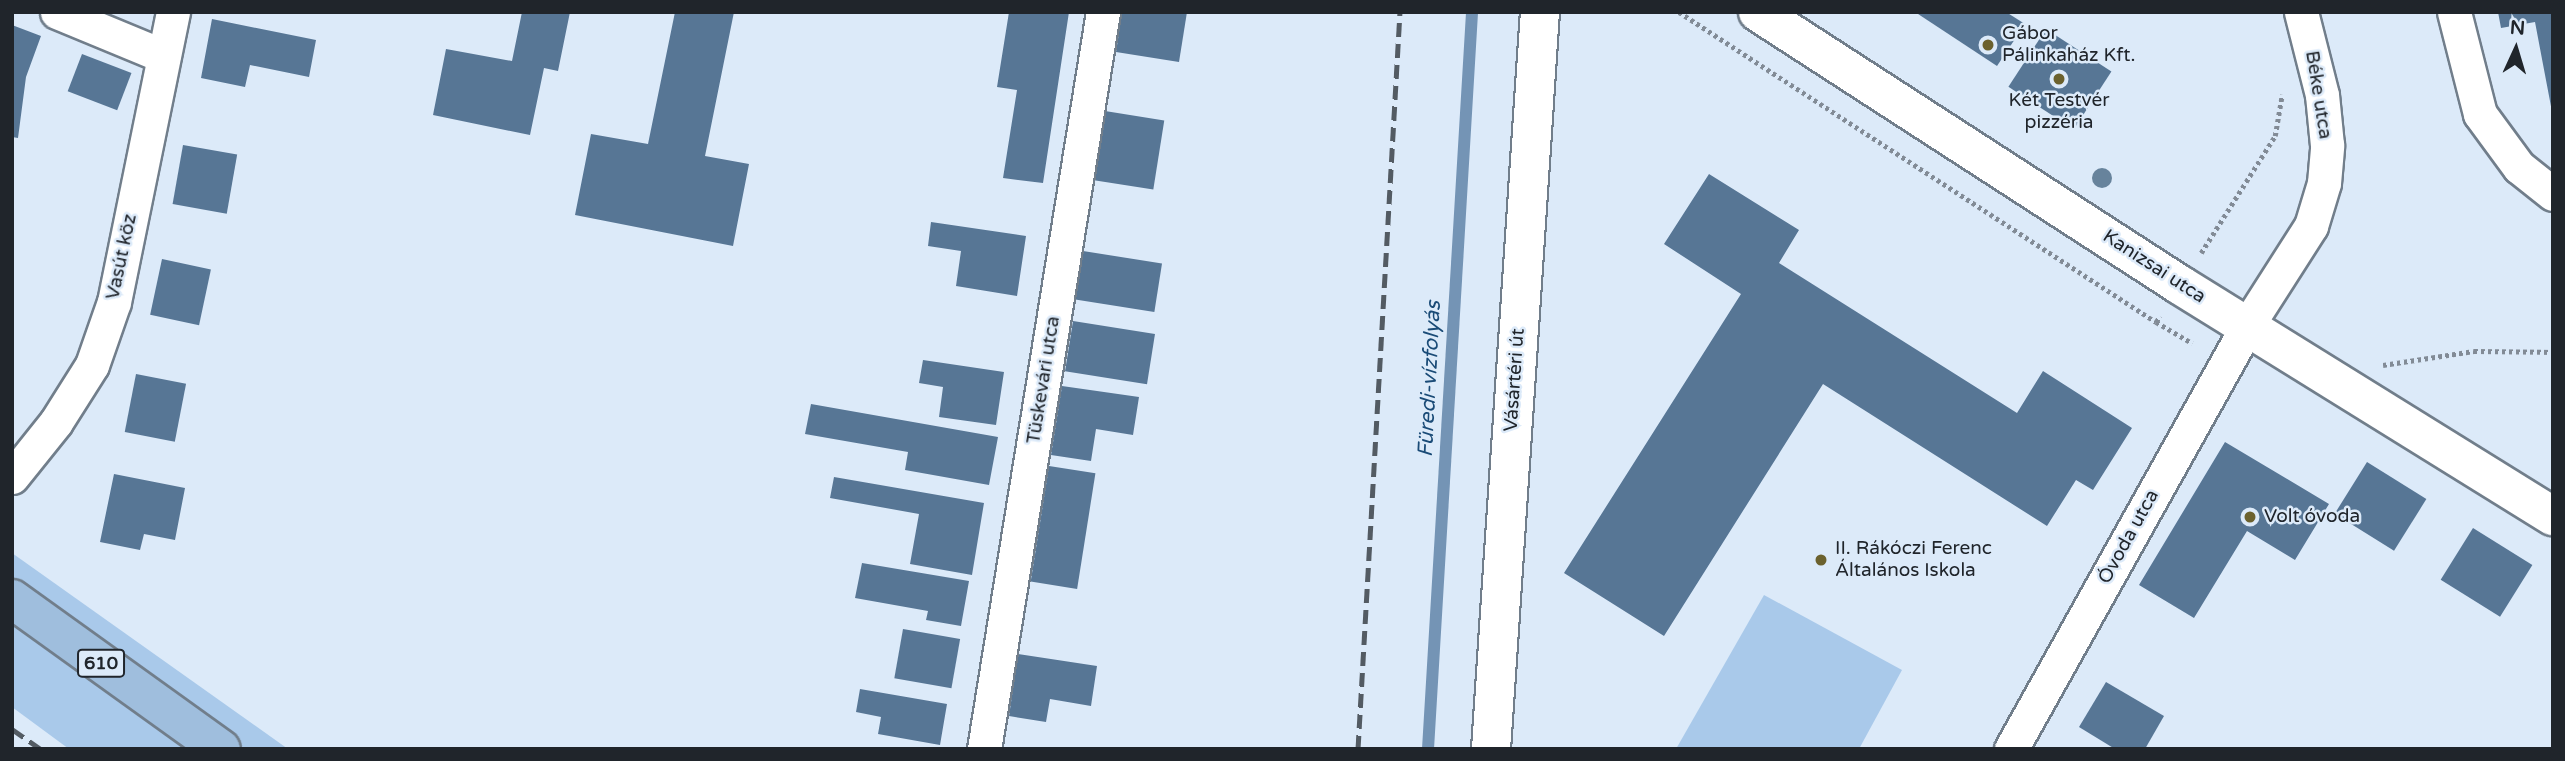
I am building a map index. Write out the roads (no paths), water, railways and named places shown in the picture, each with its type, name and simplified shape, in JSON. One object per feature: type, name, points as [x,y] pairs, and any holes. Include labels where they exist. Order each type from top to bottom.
[{"type":"main road","name":"610","points":[[12,600],[220,749]]},
{"type":"street","points":[[57,12],[163,55]]},
{"type":"street","name":"Vasút köz","points":[[12,477],[56,422],[92,365],[114,302],[173,12]]},
{"type":"street","name":"Tüskevári utca","points":[[984,749],[1103,12]]},
{"type":"street","name":"Vásártéri út","points":[[1491,749],[1540,12]]},
{"type":"street","name":"Kanizsai utca","points":[[1758,12],[2180,285],[2553,516]]},
{"type":"street","name":"Béke utca","points":[[2247,326],[2311,226],[2323,183],[2327,145],[2322,95],[2301,12]]},
{"type":"street","points":[[2454,12],[2480,114],[2519,167],[2553,194]]},
{"type":"street","name":"Óvoda utca","points":[[2011,749],[2247,326]]},
{"type":"waterway","name":"Füredi-vízfolyás","points":[[1428,749],[1472,12]]},
{"type":"railway","points":[[1358,749],[1400,12]]},
{"type":"railway","points":[[12,729],[41,749]]},
{"type":"place","name":"Gábor Pálinkaház Kft.","points":[[1988,45]]},
{"type":"place","name":"Két Testvér pizzéria","points":[[2059,79]]},
{"type":"place","name":"Volt óvoda","points":[[2250,517]]},
{"type":"place","name":"II. Rákóczi Ferenc Általános Iskola","points":[[1821,560]]}]
